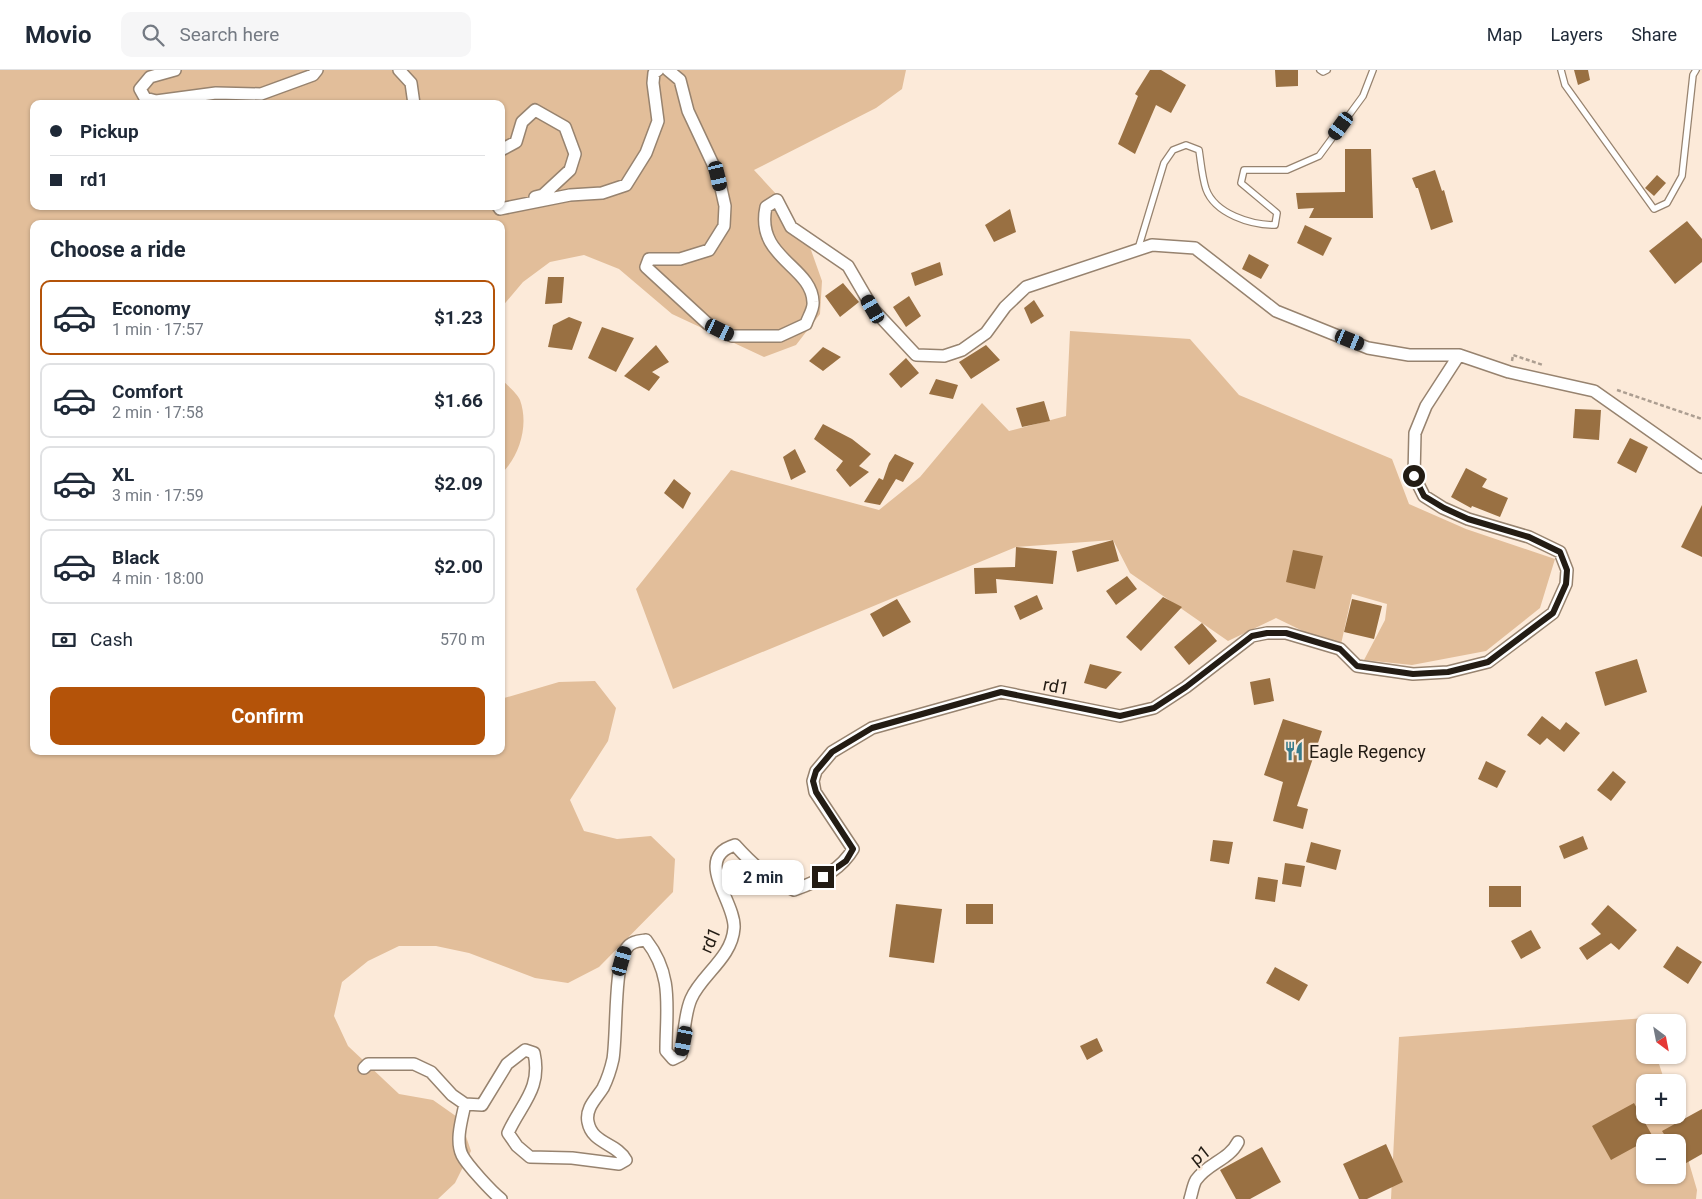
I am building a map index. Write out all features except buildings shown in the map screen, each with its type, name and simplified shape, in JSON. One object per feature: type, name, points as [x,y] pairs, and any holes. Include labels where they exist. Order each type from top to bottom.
[{"type":"street","points":[[153,100],[146,98],[140,89],[150,77],[175,70]]},
{"type":"street","points":[[164,100],[216,93],[261,94],[313,75],[317,70]]},
{"type":"street","points":[[399,70],[411,83],[413,100]]},
{"type":"street","points":[[505,208],[570,195],[602,193],[626,185],[646,153],[658,121],[653,83],[654,73],[658,70]]},
{"type":"street","points":[[668,70],[680,80],[688,111],[718,176],[725,206],[724,226],[709,250],[680,259],[650,258],[646,267],[708,324],[732,336],[780,336],[806,324],[814,304],[811,288],[773,249],[763,220],[766,207],[777,200],[791,227],[848,266],[873,309],[916,355],[944,356],[962,350],[986,333],[1005,307],[1026,288],[1152,245],[1195,248],[1276,311],[1368,348],[1409,355],[1459,355],[1509,372],[1594,391],[1702,467]]},
{"type":"street","points":[[505,148],[516,142],[522,122],[535,110],[565,127],[575,154],[570,170],[543,195],[505,201]]},
{"type":"street","name":"rd1","points":[[465,1104],[482,1105],[507,1064],[525,1050],[534,1053],[537,1066],[533,1089],[526,1104],[516,1114],[508,1133],[517,1146],[530,1158],[572,1158],[619,1164],[626,1160],[622,1151],[596,1138],[589,1129],[587,1113],[604,1086],[613,1060],[620,976],[625,949],[632,942],[646,940],[663,968],[668,1007],[666,1050],[674,1059],[681,1055],[692,998],[704,980],[717,968],[728,947],[735,927],[716,867],[718,856],[726,848],[735,845],[751,863],[774,882],[794,890],[812,884],[846,861],[853,849],[816,792],[813,781],[816,771],[832,752],[872,728],[1001,692],[1120,716],[1154,708],[1186,687],[1252,636],[1267,633],[1286,633],[1340,649],[1357,666],[1413,674],[1448,672],[1488,662],[1553,613],[1566,584],[1567,570],[1560,552],[1529,537],[1468,519],[1424,496],[1414,476],[1415,433],[1426,406],[1459,355]]},
{"type":"street","points":[[364,1068],[368,1064],[414,1064],[431,1072],[452,1095],[465,1104],[459,1134],[462,1155],[492,1192],[501,1199]]},
{"type":"street","name":"p1","points":[[1190,1199],[1196,1180],[1208,1168],[1233,1152],[1238,1142]]},
{"type":"lane","points":[[1320,70],[1323,72],[1327,70]]},
{"type":"lane","points":[[1138,251],[1164,163],[1173,150],[1186,145],[1199,150],[1206,190],[1219,208],[1259,225],[1275,225],[1277,213],[1241,183],[1244,170],[1287,170],[1319,156],[1363,96],[1373,70]]},
{"type":"lane","points":[[1561,70],[1565,85],[1654,209],[1667,203],[1682,176],[1693,75],[1696,70]]},
{"type":"shaded area","points":[[0,70],[906,70],[902,89],[876,108],[754,170],[777,195],[811,250],[822,281],[820,314],[796,345],[764,357],[672,314],[619,269],[584,255],[550,262],[523,282],[505,303],[505,220],[30,220],[30,755],[505,755],[505,698],[559,682],[595,681],[616,708],[608,741],[570,800],[584,831],[617,839],[651,836],[675,859],[673,892],[599,967],[568,983],[535,978],[469,953],[436,946],[399,946],[368,961],[342,982],[334,1016],[348,1046],[399,1094],[433,1100],[460,1119],[471,1151],[455,1183],[438,1199],[0,1199]]},
{"type":"shaded area","points":[[1070,331],[1190,339],[1239,395],[1392,459],[1409,504],[1466,529],[1555,559],[1540,608],[1486,651],[1412,665],[1364,660],[1385,620],[1387,604],[1352,594],[1340,649],[1276,618],[1228,641],[1130,573],[1113,540],[1016,547],[673,689],[636,589],[731,470],[879,510],[920,477],[982,403],[1009,431],[1066,416]]},
{"type":"shaded area","points":[[505,383],[519,397],[524,420],[518,449],[505,470]]},
{"type":"shaded area","points":[[1636,1019],[1636,1064],[1659,1064],[1662,1074],[1636,1074],[1636,1124],[1678,1124],[1681,1134],[1636,1134],[1636,1184],[1686,1184],[1686,1152],[1697,1190],[1696,1199],[1391,1199],[1399,1037]]},
{"type":"place","name":"Eagle Regency","points":[[1294,751]]},
{"type":"route","points":[[823,877],[846,861],[853,849],[849,839],[828,812],[816,792],[813,781],[816,771],[832,752],[872,728],[1001,692],[1120,716],[1154,708],[1186,687],[1252,636],[1267,633],[1286,633],[1340,649],[1357,666],[1413,674],[1448,672],[1488,662],[1553,613],[1566,584],[1567,570],[1560,552],[1529,537],[1468,519],[1444,508],[1424,496],[1414,476]]}]
